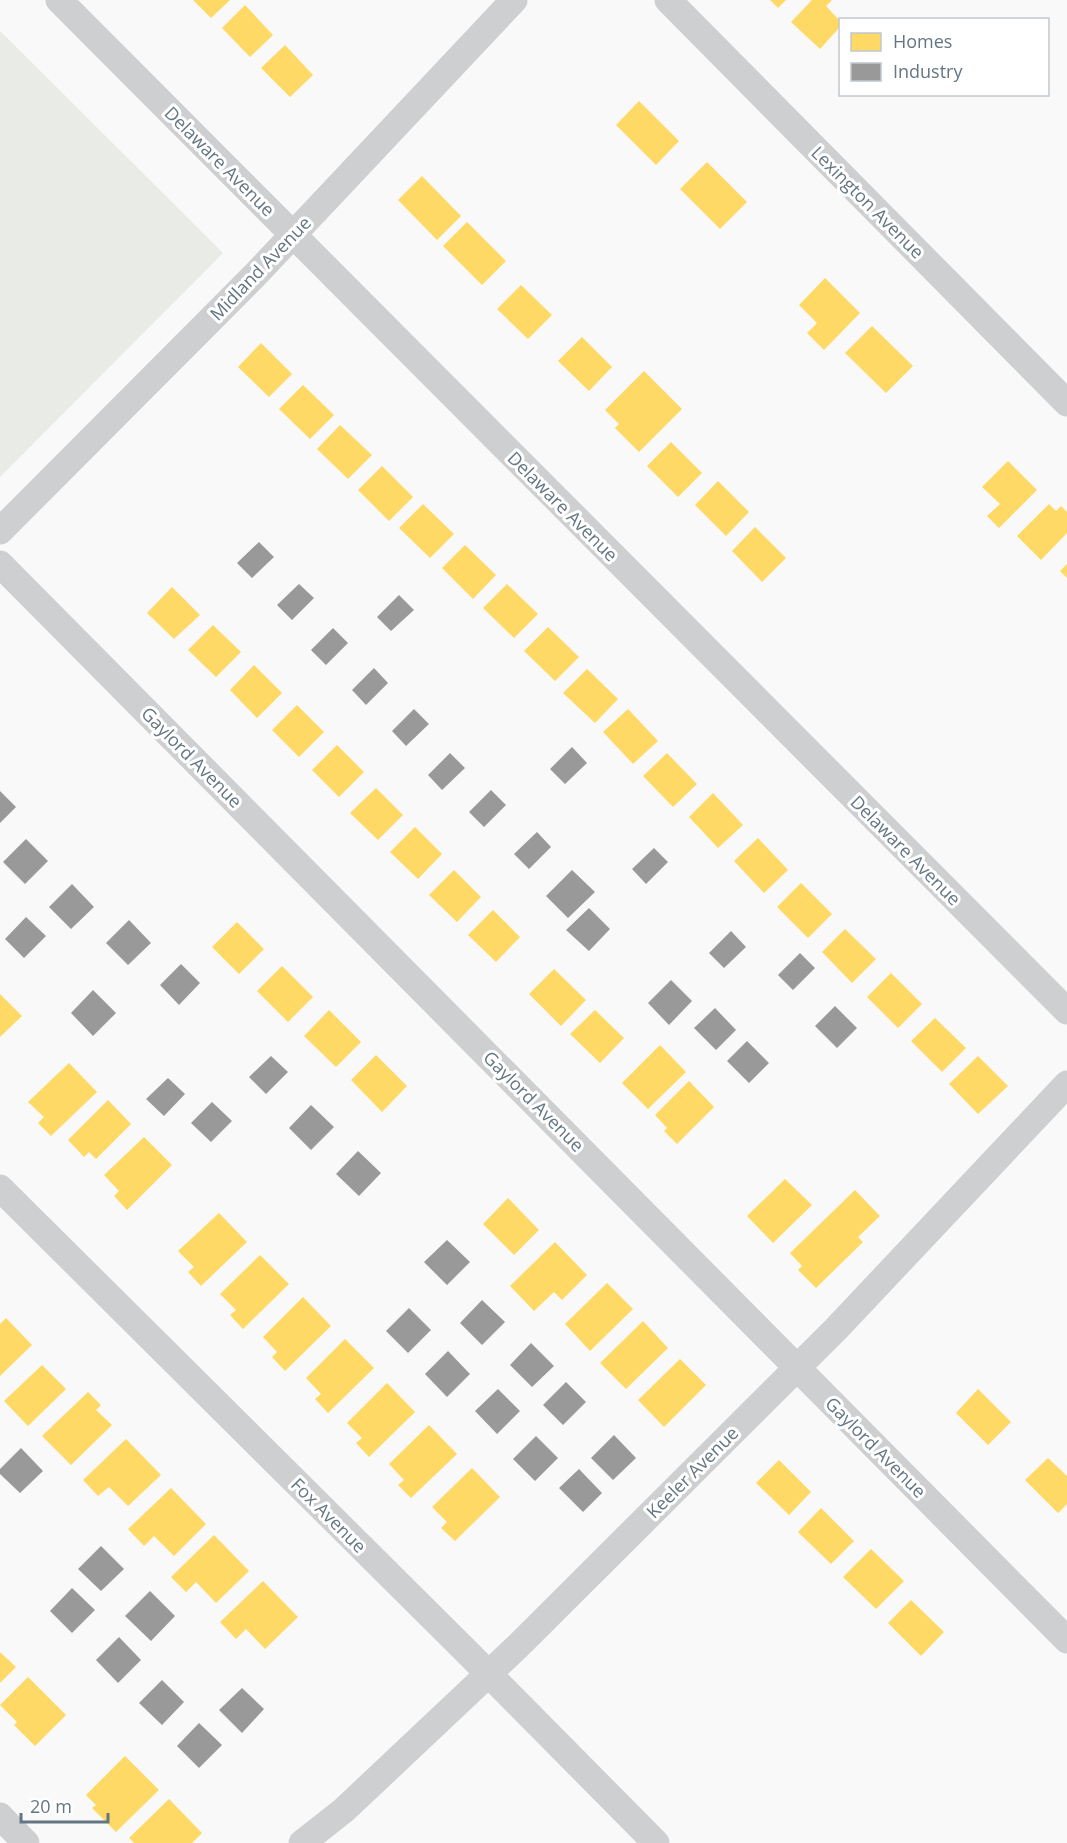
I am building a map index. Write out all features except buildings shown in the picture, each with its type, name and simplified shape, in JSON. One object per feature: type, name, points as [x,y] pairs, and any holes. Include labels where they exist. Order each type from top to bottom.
[{"type":"street","name":"Delaware Avenue","points":[[59,0],[1067,1011]]},
{"type":"street","name":"Midland Avenue","points":[[0,531],[256,274],[514,0]]},
{"type":"street","name":"Lexington Avenue","points":[[668,0],[1067,403]]},
{"type":"street","name":"Gaylord Avenue","points":[[0,564],[1067,1640]]},
{"type":"street","name":"Keeler Avenue","points":[[302,1843],[344,1810],[488,1674],[836,1329],[1067,1084]]},
{"type":"street","name":"Fox Avenue","points":[[0,1188],[656,1843]]},
{"type":"street","points":[[0,1816],[26,1843]]},
{"type":"shaded area","points":[[0,31],[223,253],[0,477]]}]
